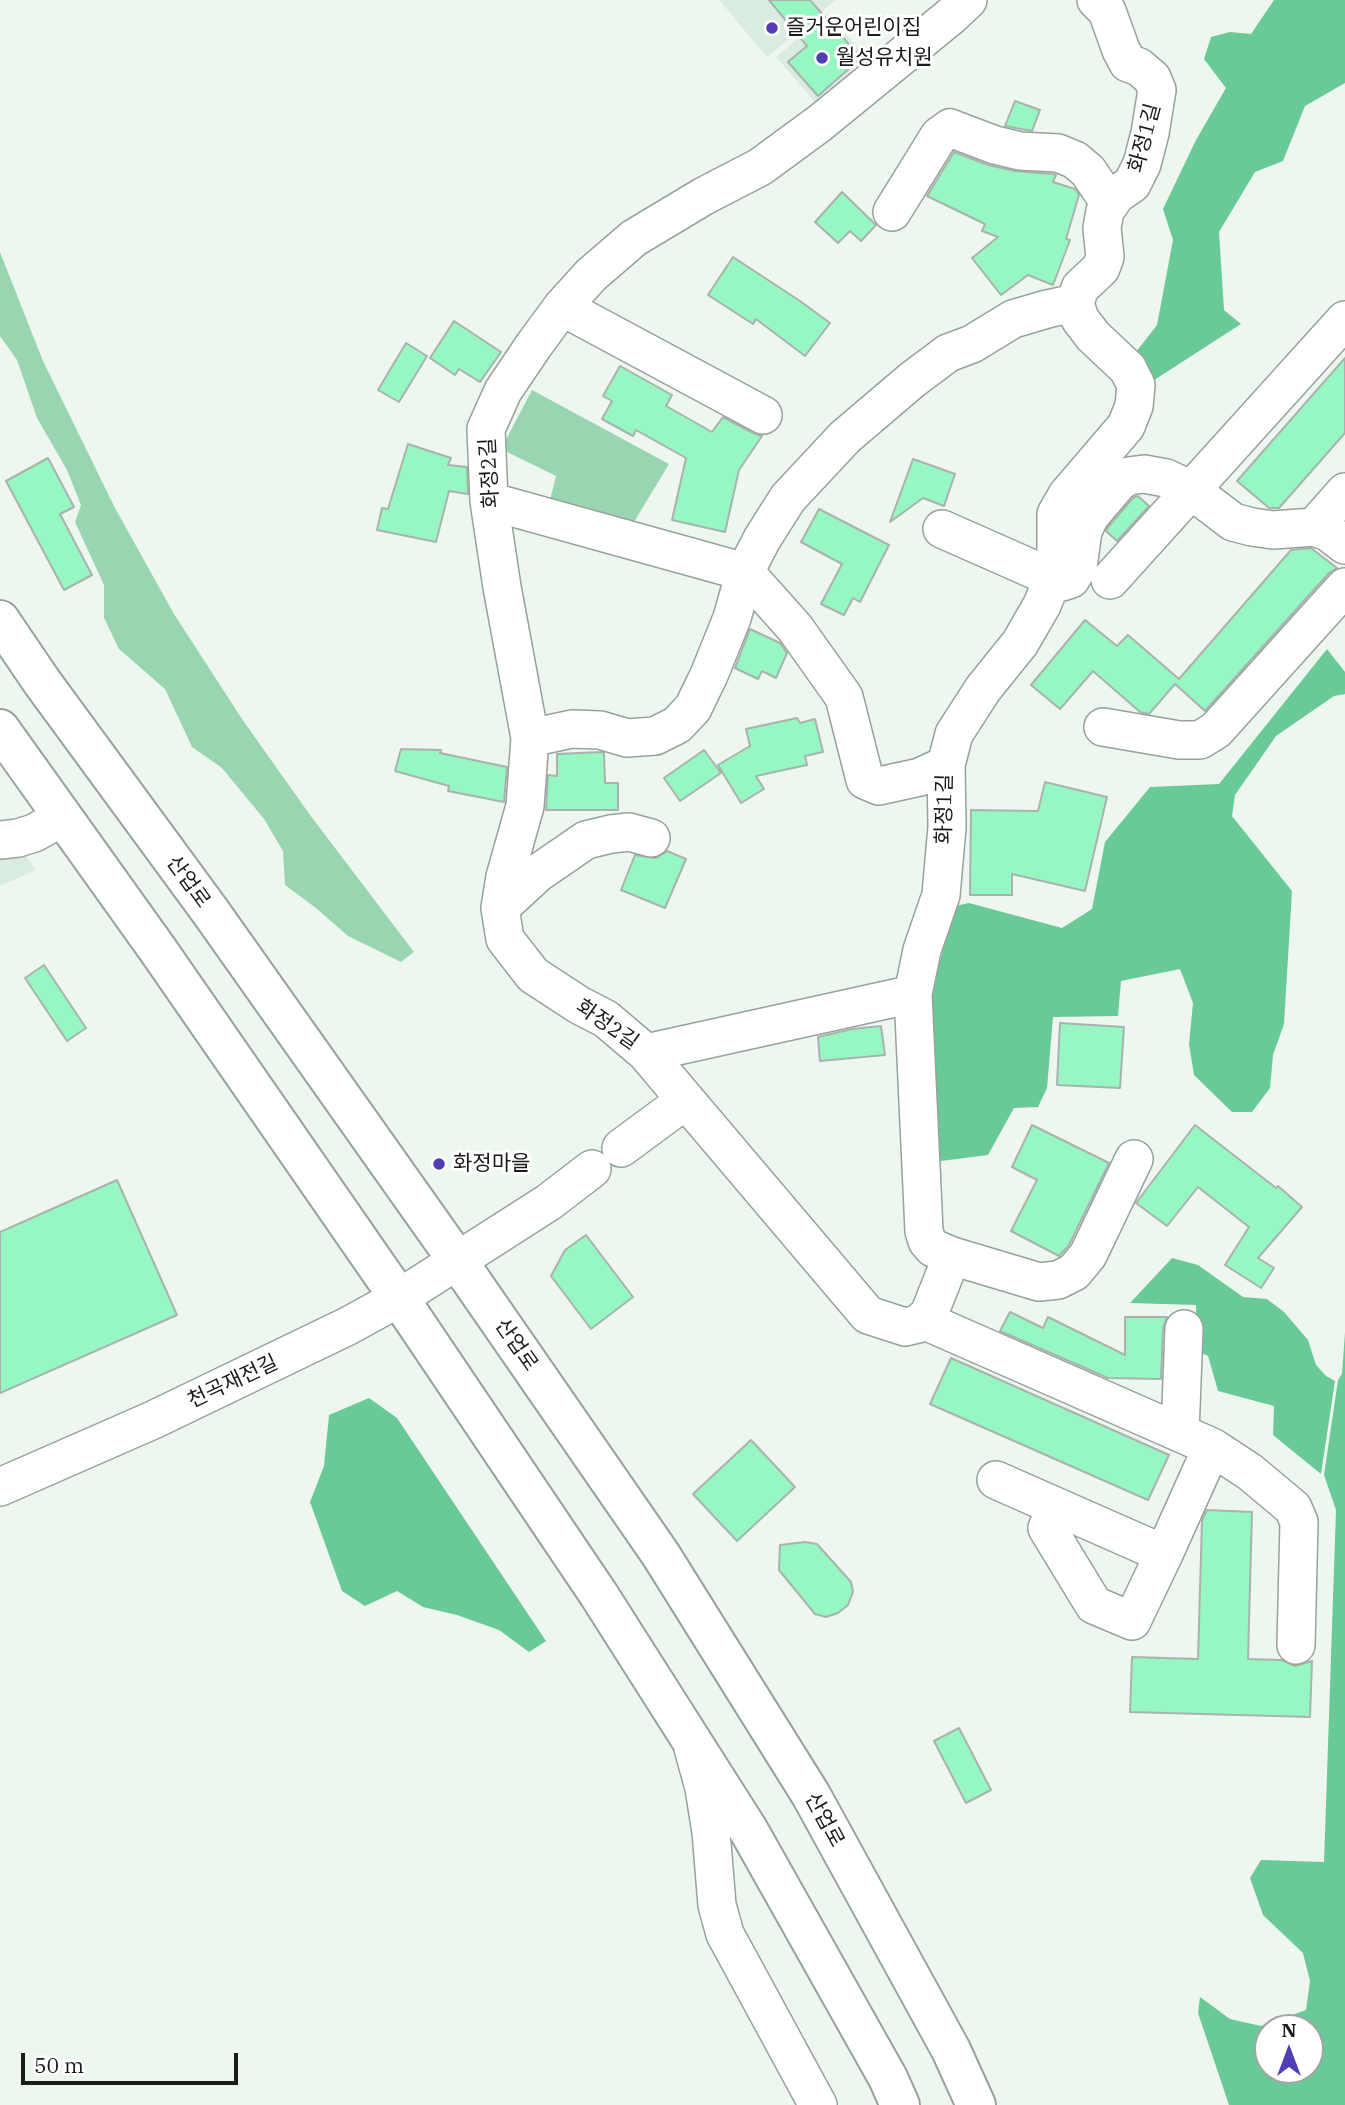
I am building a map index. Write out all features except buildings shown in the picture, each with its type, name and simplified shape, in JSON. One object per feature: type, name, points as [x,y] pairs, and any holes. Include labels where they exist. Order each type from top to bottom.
[{"type":"main road","name":"산업로","points":[[0,620],[457,1260],[661,1555],[811,1795],[951,2050],[976,2105]]},
{"type":"main road","points":[[0,729],[398,1298],[599,1595],[749,1831],[888,2078],[900,2105]]},
{"type":"street","name":"화정2길","points":[[646,1053],[606,1019],[533,975],[505,939],[500,908],[505,877],[525,806],[530,738],[489,501],[486,429],[503,391],[562,307],[591,275],[634,237],[704,195],[760,167],[830,114],[968,0]]},
{"type":"street","name":"화정1길","points":[[1096,0],[1107,11],[1128,63],[1152,78],[1157,90],[1142,164],[1132,184],[1109,202]]},
{"type":"street","points":[[530,738],[572,729],[600,730],[627,738],[655,736],[677,725],[693,708],[732,618],[746,572],[762,539],[788,498],[845,437],[912,380],[948,354],[972,344],[1013,319],[1075,303],[1080,288],[1101,268],[1105,257],[1102,228],[1109,202],[1088,171],[1075,160],[1058,153],[1020,151],[995,145],[950,128],[939,136],[892,212]]},
{"type":"street","name":"화정1길","points":[[952,1256],[933,1248],[924,1231],[913,994],[922,950],[941,895],[947,827],[946,765],[954,734],[983,689],[1020,643],[1042,605],[1053,578],[1056,559],[1056,514],[1067,495],[1126,426],[1134,406],[1136,385],[1128,369],[1093,336],[1080,319],[1075,303]]},
{"type":"street","points":[[562,307],[763,415]]},
{"type":"street","points":[[1111,580],[1345,320]]},
{"type":"street","points":[[942,529],[1062,582],[1072,579],[1078,568],[1083,531],[1090,516],[1119,482],[1129,476],[1144,474],[1166,478],[1191,490],[1233,522],[1272,530],[1330,536],[1345,492]]},
{"type":"street","points":[[489,501],[746,572],[796,628],[844,697],[865,779],[879,786],[920,777],[946,765]]},
{"type":"street","points":[[1103,727],[1180,740],[1200,740],[1216,730],[1345,587]]},
{"type":"street","points":[[0,840],[34,833],[63,817]]},
{"type":"street","points":[[500,908],[538,873],[586,840],[629,832],[651,838]]},
{"type":"street","points":[[913,994],[646,1053],[868,1315],[905,1327],[912,1327],[923,1320],[929,1314],[952,1256],[1039,1282],[1058,1280],[1074,1272],[1088,1255],[1134,1159]]},
{"type":"street","points":[[621,1148],[686,1100]]},
{"type":"street","name":"천곡재전길","points":[[0,1487],[153,1420],[348,1326],[398,1298],[550,1202],[593,1169]]},
{"type":"street","points":[[923,1320],[1196,1440],[1250,1472],[1293,1508],[1299,1522],[1296,1645]]},
{"type":"street","points":[[1057,1507],[1047,1528],[1094,1605],[1132,1621],[1164,1554],[1196,1440],[1184,1329]]},
{"type":"street","points":[[996,1480],[1164,1554]]},
{"type":"street","points":[[690,1737],[704,1788],[718,1905],[725,1934],[818,2105]]},
{"type":"shaded area","name":"즐거운어린이집","points":[[719,0],[836,0],[767,57]]},
{"type":"shaded area","name":"월성유치원","points":[[828,13],[868,60],[816,103],[776,57]]},
{"type":"shaded area","points":[[0,819],[36,870],[0,886]]},
{"type":"green space","points":[[1274,0],[1345,0],[1345,83],[1305,106],[1283,161],[1255,172],[1219,232],[1224,310],[1241,324],[1148,384],[1132,357],[1157,325],[1173,240],[1163,209],[1196,140],[1226,88],[1204,59],[1211,37],[1230,32],[1251,34]]},
{"type":"green space","points":[[0,252],[43,361],[115,508],[174,614],[242,719],[310,815],[414,952],[401,962],[348,936],[285,885],[283,851],[264,819],[222,768],[192,747],[165,689],[119,649],[104,618],[104,585],[75,522],[81,505],[67,470],[37,418],[17,360],[0,336]]},
{"type":"green space","points":[[532,390],[669,464],[634,522],[550,500],[556,476],[501,449]]},
{"type":"green space","points":[[1327,649],[1345,672],[1345,694],[1334,696],[1276,736],[1235,795],[1232,816],[1292,891],[1284,1024],[1273,1055],[1270,1088],[1252,1112],[1232,1112],[1194,1075],[1189,1044],[1193,1003],[1180,969],[1121,981],[1118,1016],[1053,1017],[1047,1088],[1038,1107],[1014,1108],[988,1155],[941,1161],[933,1146],[932,990],[955,906],[969,903],[1062,928],[1092,909],[1105,842],[1150,787],[1219,784]]},
{"type":"green space","points":[[1172,1258],[1198,1265],[1243,1297],[1267,1299],[1284,1312],[1308,1340],[1316,1365],[1335,1381],[1321,1474],[1273,1435],[1274,1406],[1218,1391],[1208,1356],[1197,1351],[1196,1305],[1130,1303]]},
{"type":"green space","points":[[1345,1332],[1345,2105],[1229,2105],[1198,2013],[1200,1997],[1230,2019],[1254,2024],[1254,2084],[1324,2084],[1324,2014],[1295,2014],[1306,2010],[1310,1981],[1303,1953],[1263,1915],[1250,1878],[1261,1860],[1324,1862],[1336,1510],[1324,1475],[1338,1380],[1342,1374]]},
{"type":"green space","points":[[369,1398],[397,1418],[546,1641],[529,1652],[499,1630],[457,1615],[423,1607],[397,1591],[365,1606],[342,1591],[310,1502],[324,1466],[329,1415]]},
{"type":"place","name":"즐거운어린이집","points":[[772,28]]},
{"type":"place","name":"월성유치원","points":[[822,58]]},
{"type":"place","name":"화정마을","points":[[439,1164]]}]
